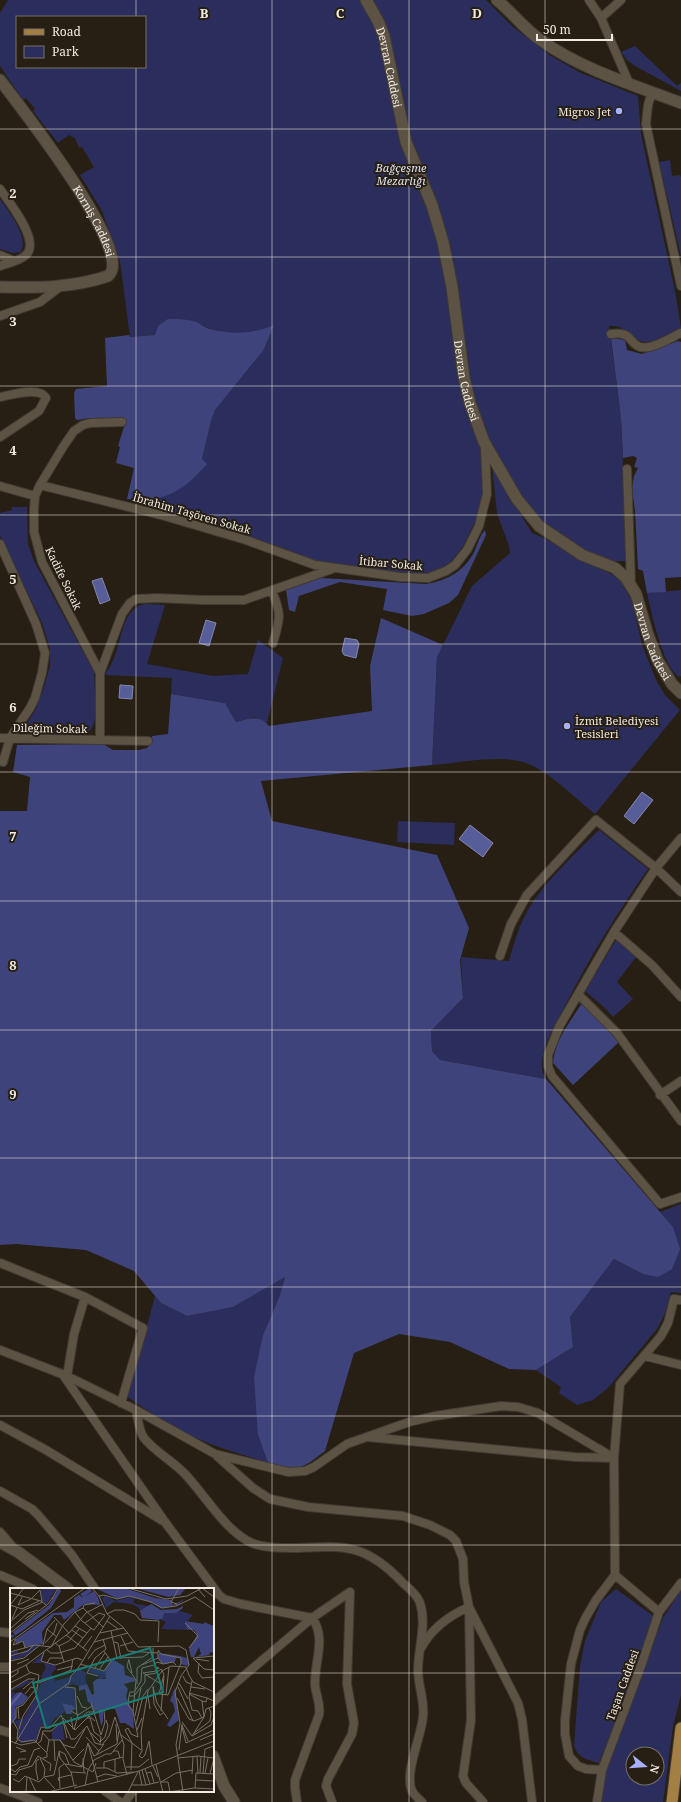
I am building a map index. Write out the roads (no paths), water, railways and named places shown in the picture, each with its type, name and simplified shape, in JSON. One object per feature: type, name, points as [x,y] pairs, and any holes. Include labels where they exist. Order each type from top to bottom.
[{"type":"main road","points":[[497,0],[530,33],[542,42],[578,63],[681,103]]},
{"type":"main road","name":"Devran Caddesi","points":[[369,1],[384,36],[406,142],[432,205],[443,242],[452,287],[464,378],[470,403],[484,442],[517,499],[539,526],[582,554],[615,568],[622,573],[631,584],[658,661],[672,684],[680,690]]},
{"type":"main road","name":"Korniş Caddesi","points":[[0,80],[76,185],[102,229],[113,260],[112,270],[108,276],[62,285],[0,287]]},
{"type":"main road","points":[[0,1542],[18,1552],[67,1588]]},
{"type":"main road","points":[[672,1802],[681,1728]]},
{"type":"main road","points":[[214,1759],[224,1786],[234,1802]]},
{"type":"street","points":[[589,0],[600,18],[629,83]]},
{"type":"street","points":[[600,18],[621,0]]},
{"type":"street","points":[[652,92],[646,114],[647,131],[681,286]]},
{"type":"street","points":[[0,189],[20,220],[31,242],[31,247],[26,256],[0,266]]},
{"type":"street","points":[[0,255],[14,261]]},
{"type":"street","points":[[0,316],[40,302],[62,285]]},
{"type":"street","points":[[611,334],[624,334],[629,336],[637,345],[644,347],[681,333]]},
{"type":"street","points":[[0,397],[35,392],[43,394],[46,398],[39,411],[0,437]]},
{"type":"street","name":"Kadife Sokak","points":[[100,740],[100,672],[42,562],[34,532],[35,496],[40,485],[74,431],[90,422],[122,422]]},
{"type":"street","name":"İtibar Sokak","points":[[335,569],[420,578],[436,575],[455,565],[470,546],[479,526],[484,509],[488,477],[484,442]]},
{"type":"street","points":[[627,469],[631,584]]},
{"type":"street","name":"İbrahim Taşören Sokak","points":[[40,485],[161,515],[246,540],[309,563],[335,569]]},
{"type":"street","points":[[0,486],[35,496]]},
{"type":"street","points":[[0,544],[36,624],[45,653],[42,673],[35,698],[10,738],[3,762]]},
{"type":"street","points":[[100,672],[122,614],[130,603],[136,599],[157,598],[234,601],[252,598],[299,580],[335,569]]},
{"type":"street","points":[[272,591],[280,612],[280,621],[273,643]]},
{"type":"street","name":"Dileğim Sokak","points":[[0,738],[148,741]]},
{"type":"street","points":[[500,956],[511,924],[527,895],[596,820],[656,868],[681,892]]},
{"type":"street","points":[[681,838],[656,868],[614,932],[559,1027],[548,1055],[548,1066],[552,1076],[660,1204],[681,1197]]},
{"type":"street","points":[[614,932],[652,965],[681,997]]},
{"type":"street","points":[[578,994],[617,1033],[660,1095],[681,1121]]},
{"type":"street","points":[[660,1095],[681,1081]]},
{"type":"street","points":[[0,1262],[85,1297],[143,1328],[121,1403]]},
{"type":"street","points":[[85,1297],[74,1334],[65,1375],[165,1522],[214,1588]]},
{"type":"street","points":[[602,1770],[586,1769],[572,1761],[566,1746],[565,1720],[571,1664],[580,1630],[596,1600],[615,1575],[614,1458],[620,1384],[645,1356],[665,1330],[674,1300],[681,1300]]},
{"type":"street","points":[[0,1350],[65,1375],[136,1410],[215,1454],[253,1488],[270,1499],[308,1507],[403,1516],[416,1519],[442,1530],[456,1541],[463,1559],[464,1582],[469,1607],[471,1720],[463,1776],[466,1783],[483,1802]]},
{"type":"street","points":[[645,1356],[681,1365]]},
{"type":"street","points":[[215,1454],[295,1473],[306,1471],[314,1467],[346,1444],[409,1422],[435,1416],[501,1406],[528,1409],[549,1419],[614,1458]]},
{"type":"street","points":[[136,1410],[144,1438],[180,1469],[204,1495],[226,1523],[240,1536],[252,1543],[281,1548],[316,1546],[352,1548],[376,1559],[388,1568],[412,1592],[420,1603],[422,1621],[418,1674],[424,1708],[421,1735],[410,1776],[412,1792],[422,1802]]},
{"type":"street","points":[[0,1425],[46,1450],[165,1522]]},
{"type":"street","points":[[364,1437],[575,1457],[614,1458]]},
{"type":"street","points":[[0,1491],[32,1509],[39,1516],[72,1555],[94,1588]]},
{"type":"street","points":[[0,1532],[18,1552]]},
{"type":"street","points":[[0,1575],[32,1588]]},
{"type":"street","points":[[615,1575],[659,1612]]},
{"type":"street","name":"Taşan Caddesi","points":[[597,1802],[602,1770],[641,1666],[659,1612],[681,1583]]},
{"type":"street","points":[[214,1588],[224,1599],[241,1604],[312,1618],[317,1625],[320,1641],[315,1678],[315,1690],[320,1708],[319,1715],[295,1780],[297,1802]]},
{"type":"street","points":[[214,1701],[312,1618],[350,1592],[347,1684],[354,1723],[352,1734],[328,1779],[326,1786],[332,1802]]},
{"type":"street","points":[[419,1651],[427,1638],[440,1624],[452,1614],[469,1607]]},
{"type":"street","points":[[469,1607],[518,1703],[522,1719],[532,1802]]},
{"type":"street","points":[[0,1632],[10,1633]]},
{"type":"street","points":[[0,1730],[10,1733]]},
{"type":"street","points":[[214,1773],[224,1786]]},
{"type":"street","points":[[0,1788],[10,1792]]},
{"type":"street","points":[[11,1792],[38,1802]]},
{"type":"street","points":[[106,1792],[120,1802]]},
{"type":"street","points":[[125,1802],[132,1792]]},
{"type":"place","name":"Migros Jet","points":[[619,111]]},
{"type":"place","name":"İzmit Belediyesi Tesisleri","points":[[567,726]]},
{"type":"park label","name":"Bağçeşme Mezarlığı","points":[[401,173]]}]
